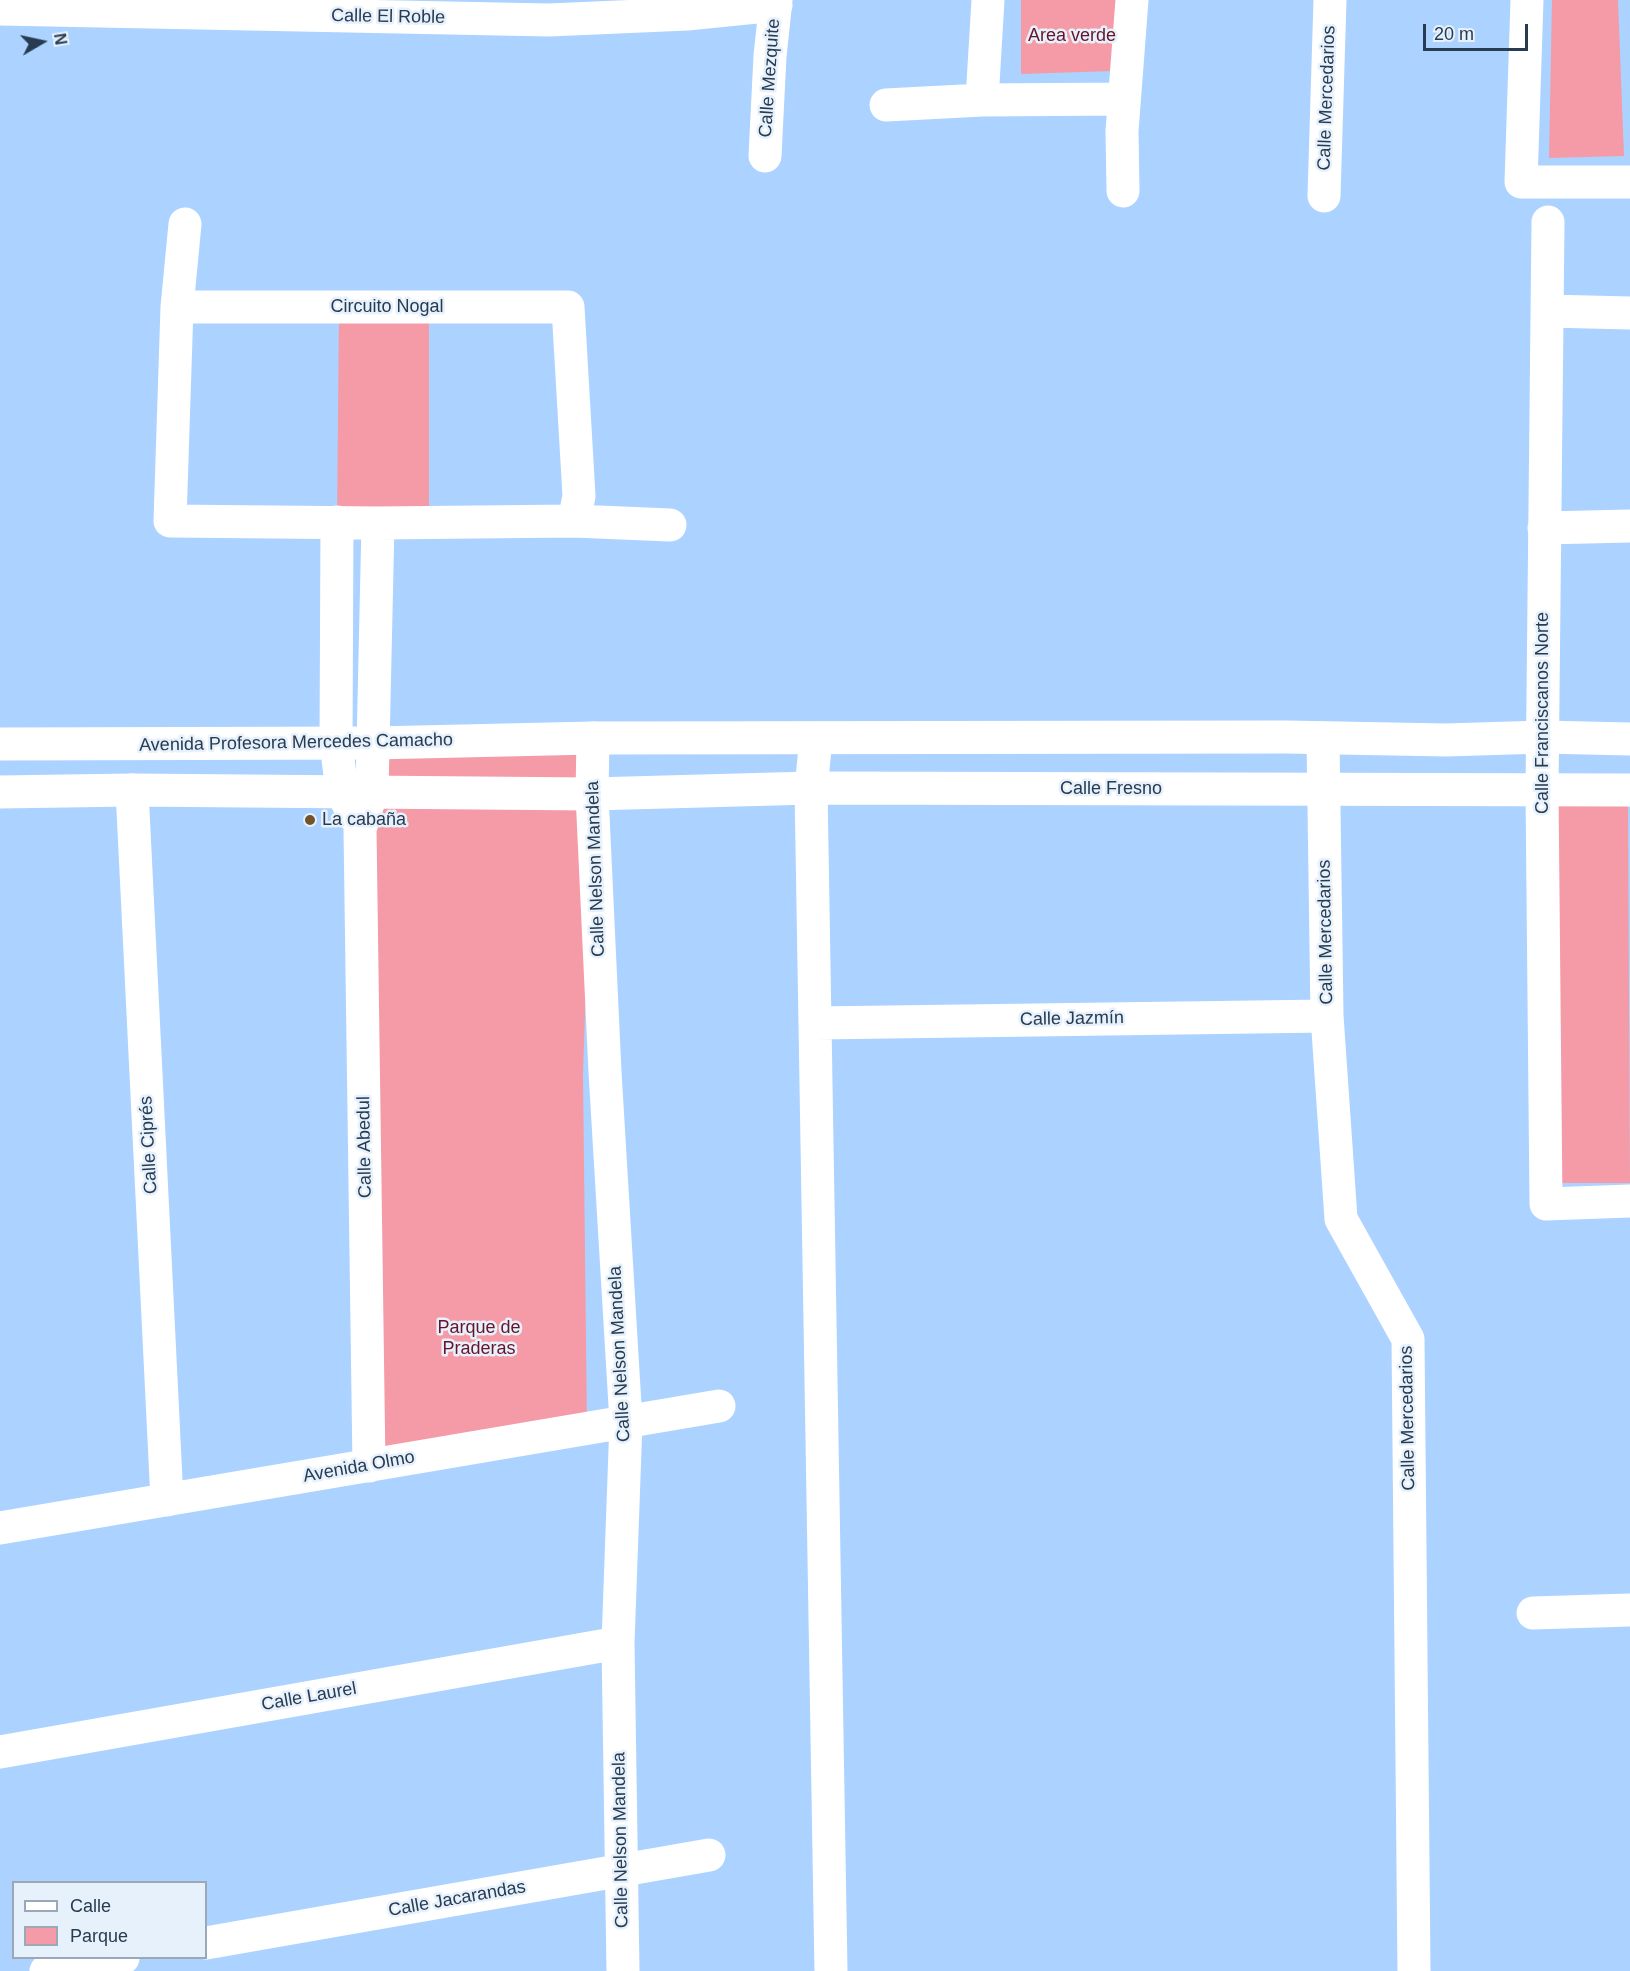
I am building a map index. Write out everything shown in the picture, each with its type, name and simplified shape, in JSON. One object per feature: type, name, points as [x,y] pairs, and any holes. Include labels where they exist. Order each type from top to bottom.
[{"type":"street","points":[[982,100],[988,0]]},
{"type":"street","points":[[1123,191],[1122,131],[1132,0]]},
{"type":"street","name":"Calle Mercedarios","points":[[1324,196],[1330,0]]},
{"type":"street","points":[[1527,0],[1521,182],[1630,182]]},
{"type":"street","name":"Calle El Roble","points":[[0,9],[549,20],[687,14],[776,2]]},
{"type":"street","name":"Calle Mezquite","points":[[765,156],[770,56],[776,2]]},
{"type":"street","points":[[886,105],[982,100],[1124,99]]},
{"type":"street","name":"Calle Franciscanos Norte","points":[[1548,222],[1542,790],[1546,1204],[1630,1201]]},
{"type":"street","points":[[185,224],[177,307],[170,521],[378,523],[574,521],[670,525]]},
{"type":"street","name":"Circuito Nogal","points":[[177,307],[568,307],[579,496],[574,521]]},
{"type":"street","points":[[1548,311],[1630,313]]},
{"type":"street","points":[[337,522],[336,743],[357,791]]},
{"type":"street","points":[[357,791],[374,743],[378,523]]},
{"type":"street","points":[[1544,528],[1630,526]]},
{"type":"street","points":[[593,738],[1446,740],[1543,737],[1630,739]]},
{"type":"street","name":"Avenida Profesora Mercedes Camacho","points":[[0,744],[374,743],[593,738]]},
{"type":"street","name":"Calle Nelson Mandela","points":[[593,738],[592,794],[605,1084],[626,1422],[618,1643],[623,1971]]},
{"type":"street","name":"Calle Mercedarios","points":[[1323,738],[1327,1016],[1341,1219],[1408,1339],[1414,1971]]},
{"type":"street","points":[[816,739],[811,788],[831,1971]]},
{"type":"street","name":"Calle Fresno","points":[[592,794],[811,788],[1630,790]]},
{"type":"street","points":[[0,792],[132,789],[592,794]]},
{"type":"street","name":"Calle Ciprés","points":[[132,789],[167,1500]]},
{"type":"street","name":"Calle Abedul","points":[[357,791],[360,829],[369,1466]]},
{"type":"street","name":"Calle Jazmín","points":[[816,1023],[1327,1016]]},
{"type":"street","name":"Avenida Olmo","points":[[0,1528],[719,1406]]},
{"type":"street","points":[[1533,1613],[1630,1610]]},
{"type":"street","name":"Calle Laurel","points":[[0,1752],[618,1643]]},
{"type":"street","name":"Calle Jacarandas","points":[[207,1943],[709,1855]]},
{"type":"street","points":[[46,1971],[117,1959]]},
{"type":"green space","name":"Area verde","points":[[1021,0],[1116,0],[1114,71],[1021,74]]},
{"type":"green space","points":[[1552,0],[1618,0],[1624,156],[1549,158]]},
{"type":"green space","points":[[339,307],[429,307],[429,522],[337,522]]},
{"type":"green space","name":"Parque de Praderas","points":[[594,742],[583,1074],[587,1428],[369,1466],[374,743]]},
{"type":"green space","points":[[1548,802],[1628,802],[1630,1183],[1553,1183]]},
{"type":"place","name":"La cabaña","points":[[310,820]]}]
